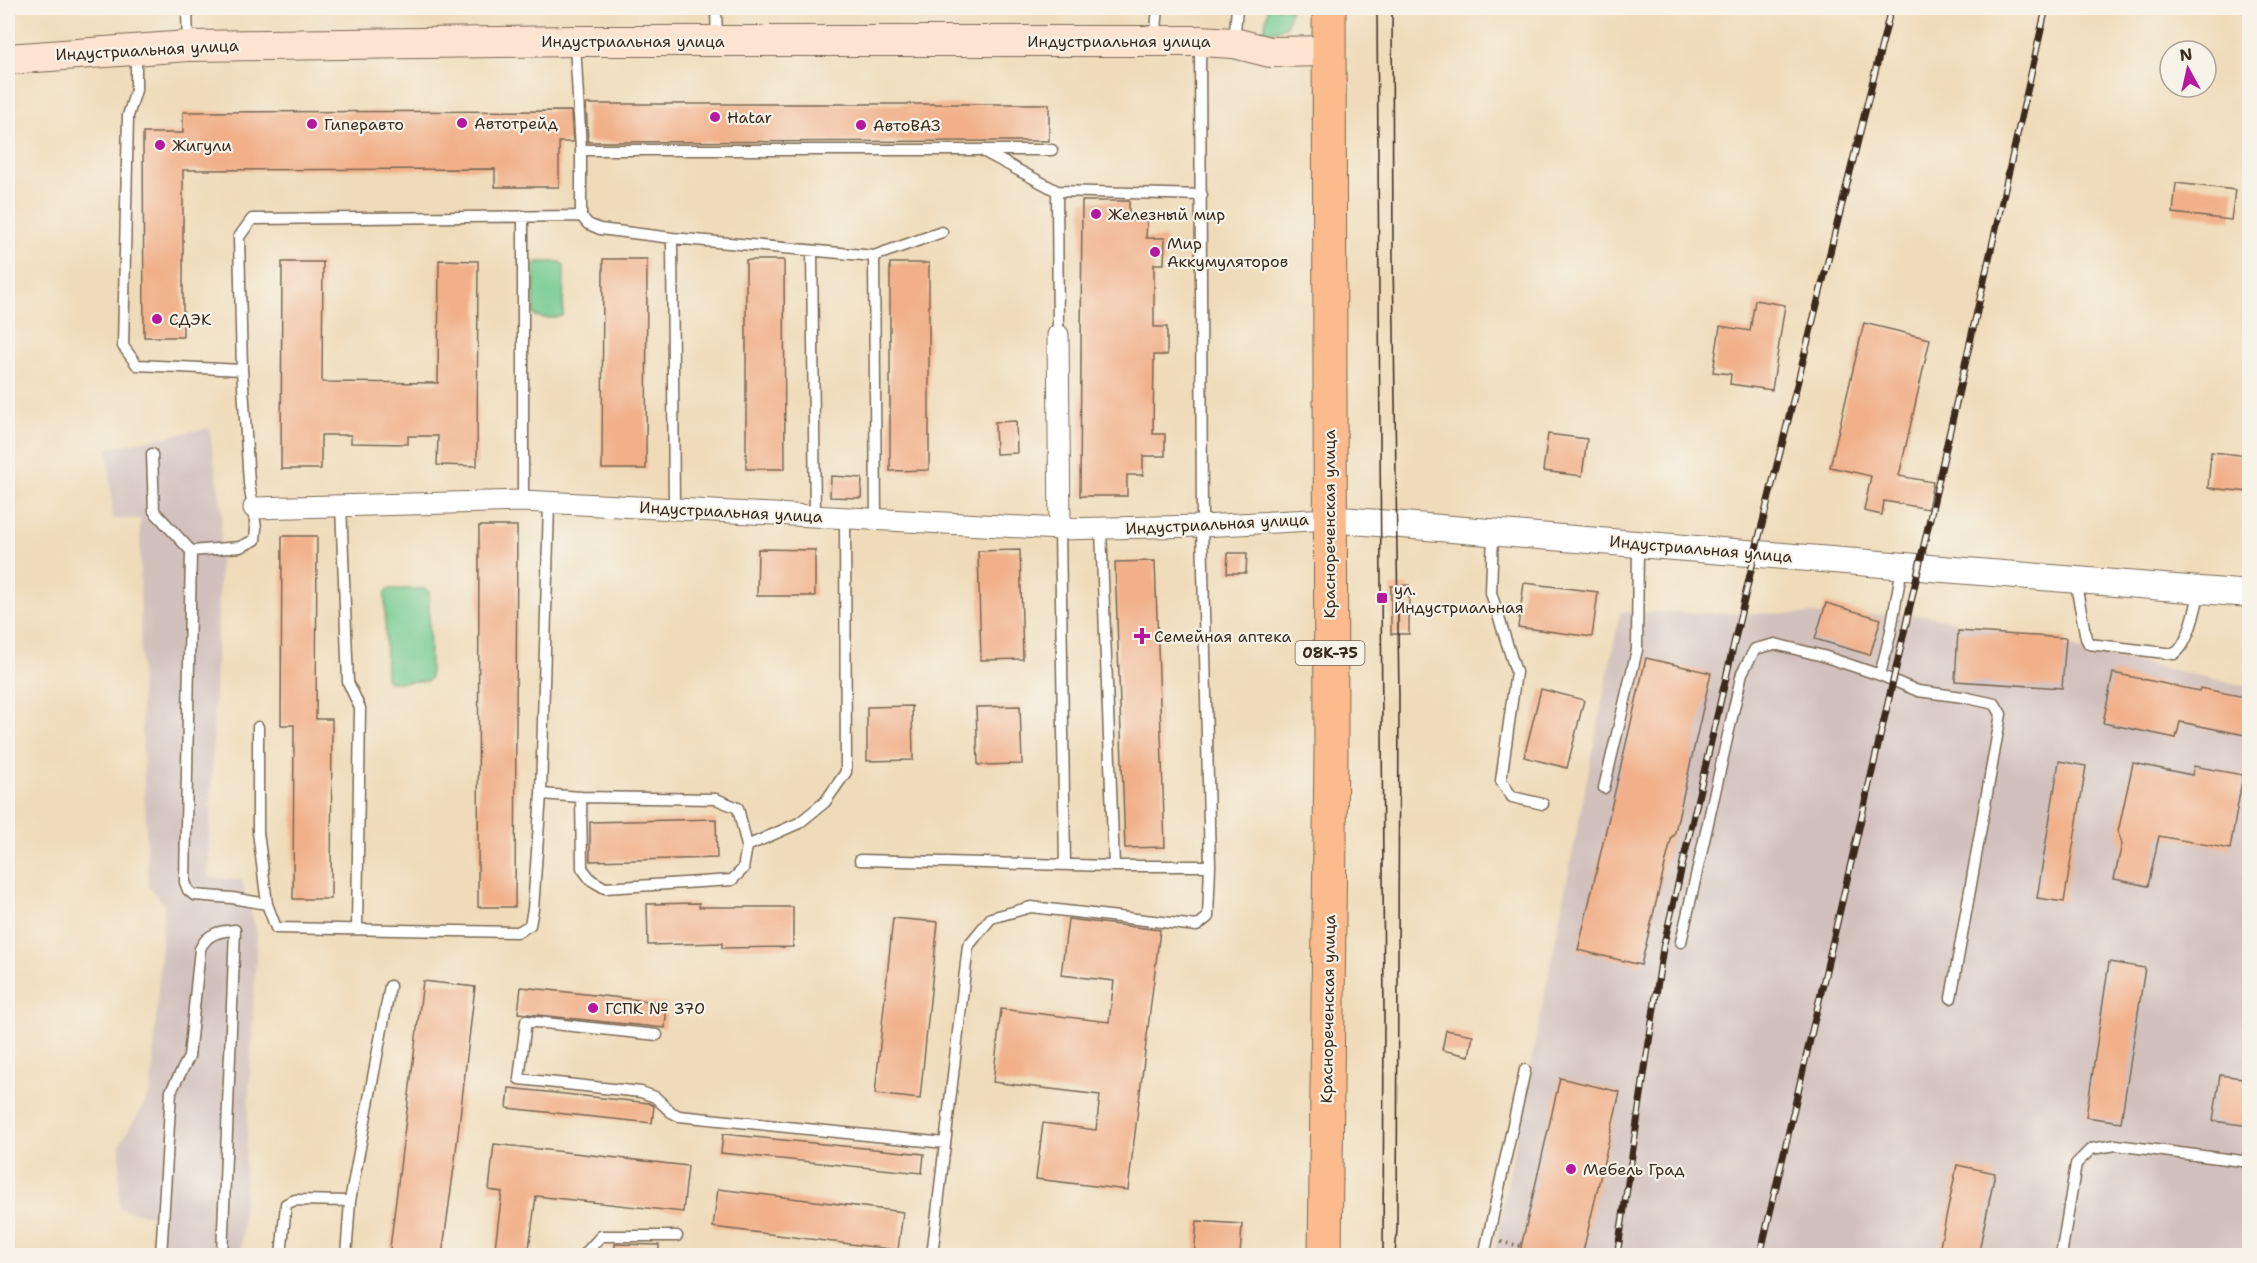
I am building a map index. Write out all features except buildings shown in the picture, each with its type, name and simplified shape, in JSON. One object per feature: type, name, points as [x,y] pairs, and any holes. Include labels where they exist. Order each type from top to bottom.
[{"type":"main road","name":"Краснореченская улица","points":[[1325,1256],[1331,764],[1329,8]]},
{"type":"main road","name":"Индустриальная улица","points":[[8,59],[188,46],[575,40],[1200,40],[1234,43],[1270,52],[1329,51]]},
{"type":"street","points":[[1058,335],[1060,529]]},
{"type":"street","name":"Индустриальная улица","points":[[254,508],[523,501],[1060,529],[1202,526],[1329,519],[2250,594]]},
{"type":"lane","points":[[187,8],[188,46]]},
{"type":"lane","points":[[716,8],[717,41]]},
{"type":"lane","points":[[1155,41],[1158,8]]},
{"type":"lane","points":[[1234,43],[1237,8]]},
{"type":"lane","points":[[575,40],[581,150],[581,216],[588,224],[600,229],[672,238],[874,256],[942,232]]},
{"type":"lane","points":[[932,1256],[968,946],[991,918],[1031,907],[1197,926],[1208,917],[1210,866],[1202,526],[1200,40]]},
{"type":"lane","points":[[136,49],[136,90],[128,116],[123,346],[137,365],[242,370]]},
{"type":"lane","points":[[581,150],[1052,150]]},
{"type":"lane","points":[[980,150],[1057,191],[1202,195]]},
{"type":"lane","points":[[1057,191],[1058,335]]},
{"type":"lane","points":[[523,216],[523,501]]},
{"type":"lane","points":[[191,551],[240,547],[255,540],[256,528],[249,483],[242,370],[239,237],[252,219],[581,216]]},
{"type":"lane","points":[[672,238],[674,509]]},
{"type":"lane","points":[[812,252],[814,515]]},
{"type":"lane","points":[[874,256],[876,520]]},
{"type":"lane","points":[[152,453],[154,511],[191,551],[185,882],[188,890],[194,895],[267,904]]},
{"type":"lane","points":[[258,727],[258,832],[267,904],[276,928],[518,932],[530,925],[541,794],[549,503]]},
{"type":"lane","points":[[341,505],[348,682],[360,708],[357,928]]},
{"type":"lane","points":[[747,846],[799,823],[825,802],[846,772],[845,518]]},
{"type":"lane","points":[[1060,529],[1065,865]]},
{"type":"lane","points":[[1101,529],[1114,866]]},
{"type":"lane","points":[[1493,532],[1491,593],[1516,672],[1501,781],[1512,797],[1543,804]]},
{"type":"lane","points":[[1604,788],[1637,650],[1638,544]]},
{"type":"lane","points":[[1880,675],[1890,635],[1902,566]]},
{"type":"lane","points":[[2075,580],[2085,638],[2089,645],[2174,654],[2185,643],[2200,590]]},
{"type":"lane","points":[[1681,942],[1742,672],[1755,649],[1775,644],[1880,675],[1918,691],[1995,704],[2001,714],[1951,998]]},
{"type":"lane","points":[[541,794],[580,797],[716,799],[729,802],[738,808],[747,846],[743,869],[732,880],[605,888],[591,880],[582,868],[580,797]]},
{"type":"lane","points":[[860,860],[1210,866]]},
{"type":"lane","points":[[161,1256],[171,1091],[189,1057],[200,949],[209,936],[221,931],[236,930],[222,1256]]},
{"type":"lane","points":[[346,1256],[350,1201],[390,986]]},
{"type":"lane","points":[[657,1035],[526,1022],[519,1079],[641,1092],[655,1097],[671,1112],[679,1116],[945,1143]]},
{"type":"lane","points":[[1484,1256],[1525,1070]]},
{"type":"lane","points":[[2061,1256],[2076,1164],[2091,1149],[2116,1145],[2250,1162]]},
{"type":"lane","points":[[281,1256],[286,1204],[295,1200],[350,1201]]},
{"type":"lane","points":[[583,1256],[601,1236],[677,1236]]},
{"type":"shaded area","points":[[209,428],[222,510],[208,877],[242,880],[257,933],[241,1255],[152,1255],[154,1216],[119,1209],[120,1144],[151,1092],[164,904],[148,886],[141,699],[140,519],[113,519],[108,448]]},
{"type":"shaded area","points":[[1620,612],[1926,615],[2249,687],[2249,1255],[1493,1256]]},
{"type":"green space","points":[[1268,8],[1291,8],[1286,27],[1264,34]]},
{"type":"green space","points":[[538,262],[560,262],[564,265],[563,315],[544,318],[534,315],[534,265]]},
{"type":"green space","points":[[388,589],[425,589],[429,592],[430,678],[427,681],[390,682],[386,679],[385,593]]},
{"type":"tram line","points":[[1377,8],[1384,1013],[1383,1256]]},
{"type":"tram line","points":[[1392,8],[1399,697],[1397,1229],[1395,1256]]},
{"type":"railway","points":[[1617,1256],[1663,948],[1755,553],[1891,8]]},
{"type":"railway","points":[[1760,1256],[2046,8]]},
{"type":"place","name":"Hatar","points":[[715,117]]},
{"type":"place","name":"Автотрейд","points":[[462,123]]},
{"type":"place","name":"Гиперавто","points":[[312,124]]},
{"type":"place","name":"АвтоВАЗ","points":[[861,125]]},
{"type":"place","name":"Жигули","points":[[160,145]]},
{"type":"place","name":"Железный мир","points":[[1096,214]]},
{"type":"place","name":"Мир Аккумуляторов","points":[[1155,252]]},
{"type":"place","name":"СДЭК","points":[[157,319]]},
{"type":"place","name":"ул. Индустриальная","points":[[1382,598]]},
{"type":"place","name":"Семейная аптека","points":[[1142,636]]},
{"type":"place","name":"ГСПК № 370","points":[[593,1008]]},
{"type":"place","name":"Мебель Град","points":[[1571,1169]]}]
